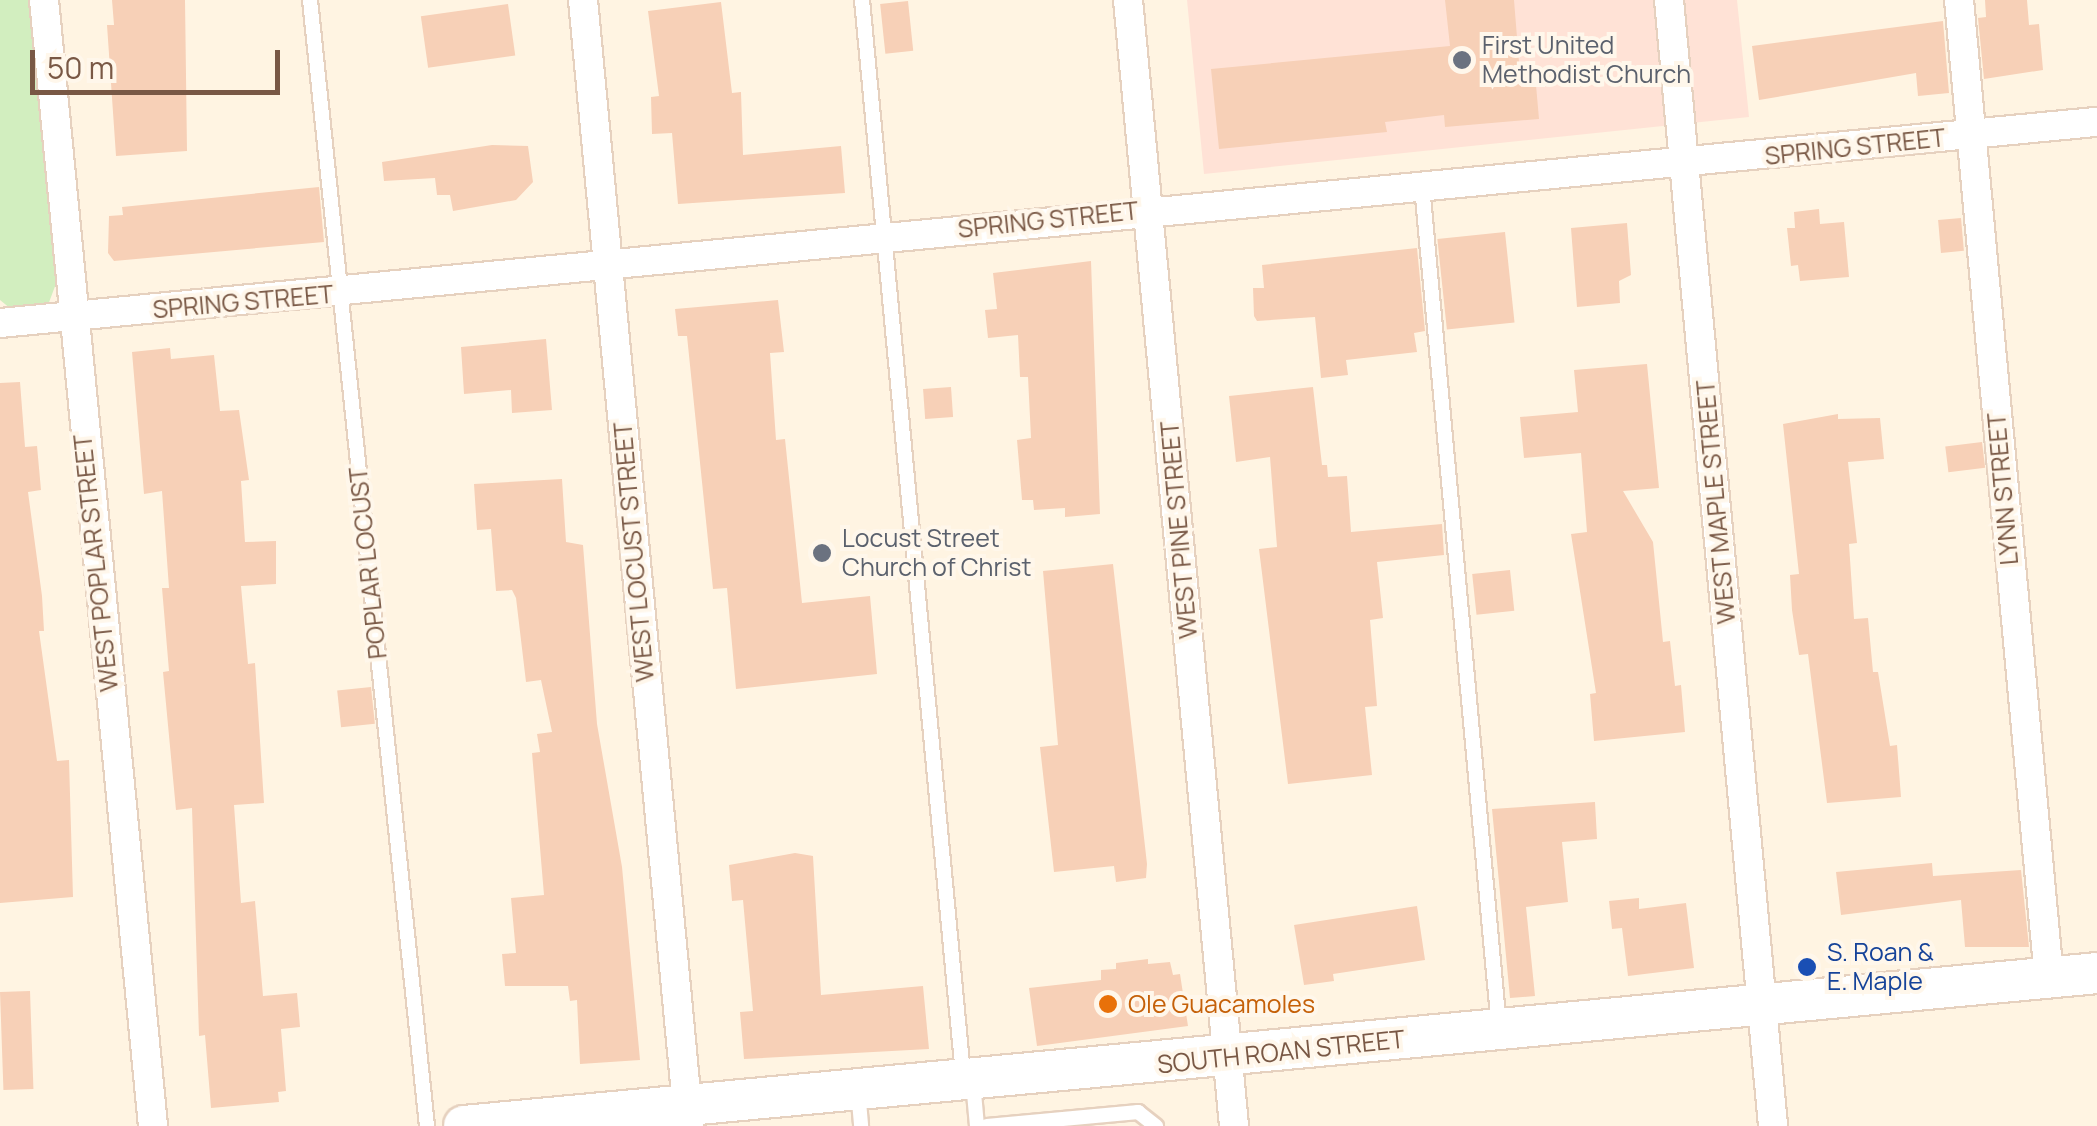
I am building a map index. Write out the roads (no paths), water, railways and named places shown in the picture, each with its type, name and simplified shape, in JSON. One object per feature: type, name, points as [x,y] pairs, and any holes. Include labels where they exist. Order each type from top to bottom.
[{"type":"main road","name":"SOUTH ROAN STREET","points":[[464,1126],[860,1108],[968,1081],[1226,1060],[1499,1028],[2097,973]]},
{"type":"street","name":"WEST POPLAR STREET","points":[[44,0],[71,318],[153,1126]]},
{"type":"street","name":"WEST LOCUST STREET","points":[[583,0],[687,1115]]},
{"type":"street","name":"WEST PINE STREET","points":[[1128,0],[1234,1126]]},
{"type":"street","name":"WEST MAPLE STREET","points":[[1668,0],[1773,1126]]},
{"type":"street","name":"LYNN STREET","points":[[1959,0],[2049,978]]},
{"type":"street","name":"SPRING STREET","points":[[0,324],[340,294],[1150,209],[1684,163],[2097,122]]},
{"type":"lane","name":"POPLAR LOCUST","points":[[310,0],[426,1126]]},
{"type":"lane","points":[[862,0],[881,238],[968,1081],[977,1126]]},
{"type":"lane","points":[[1422,186],[1499,1028]]},
{"type":"lane","points":[[987,1126],[1138,1112],[1156,1126]]},
{"type":"place","name":"First United Methodist Church","points":[[1462,60]]},
{"type":"place","name":"Locust Street Church of Christ","points":[[822,553]]},
{"type":"place","name":"S. Roan & E. Maple","points":[[1807,967]]},
{"type":"place","name":"Ole Guacamoles","points":[[1108,1004]]}]
